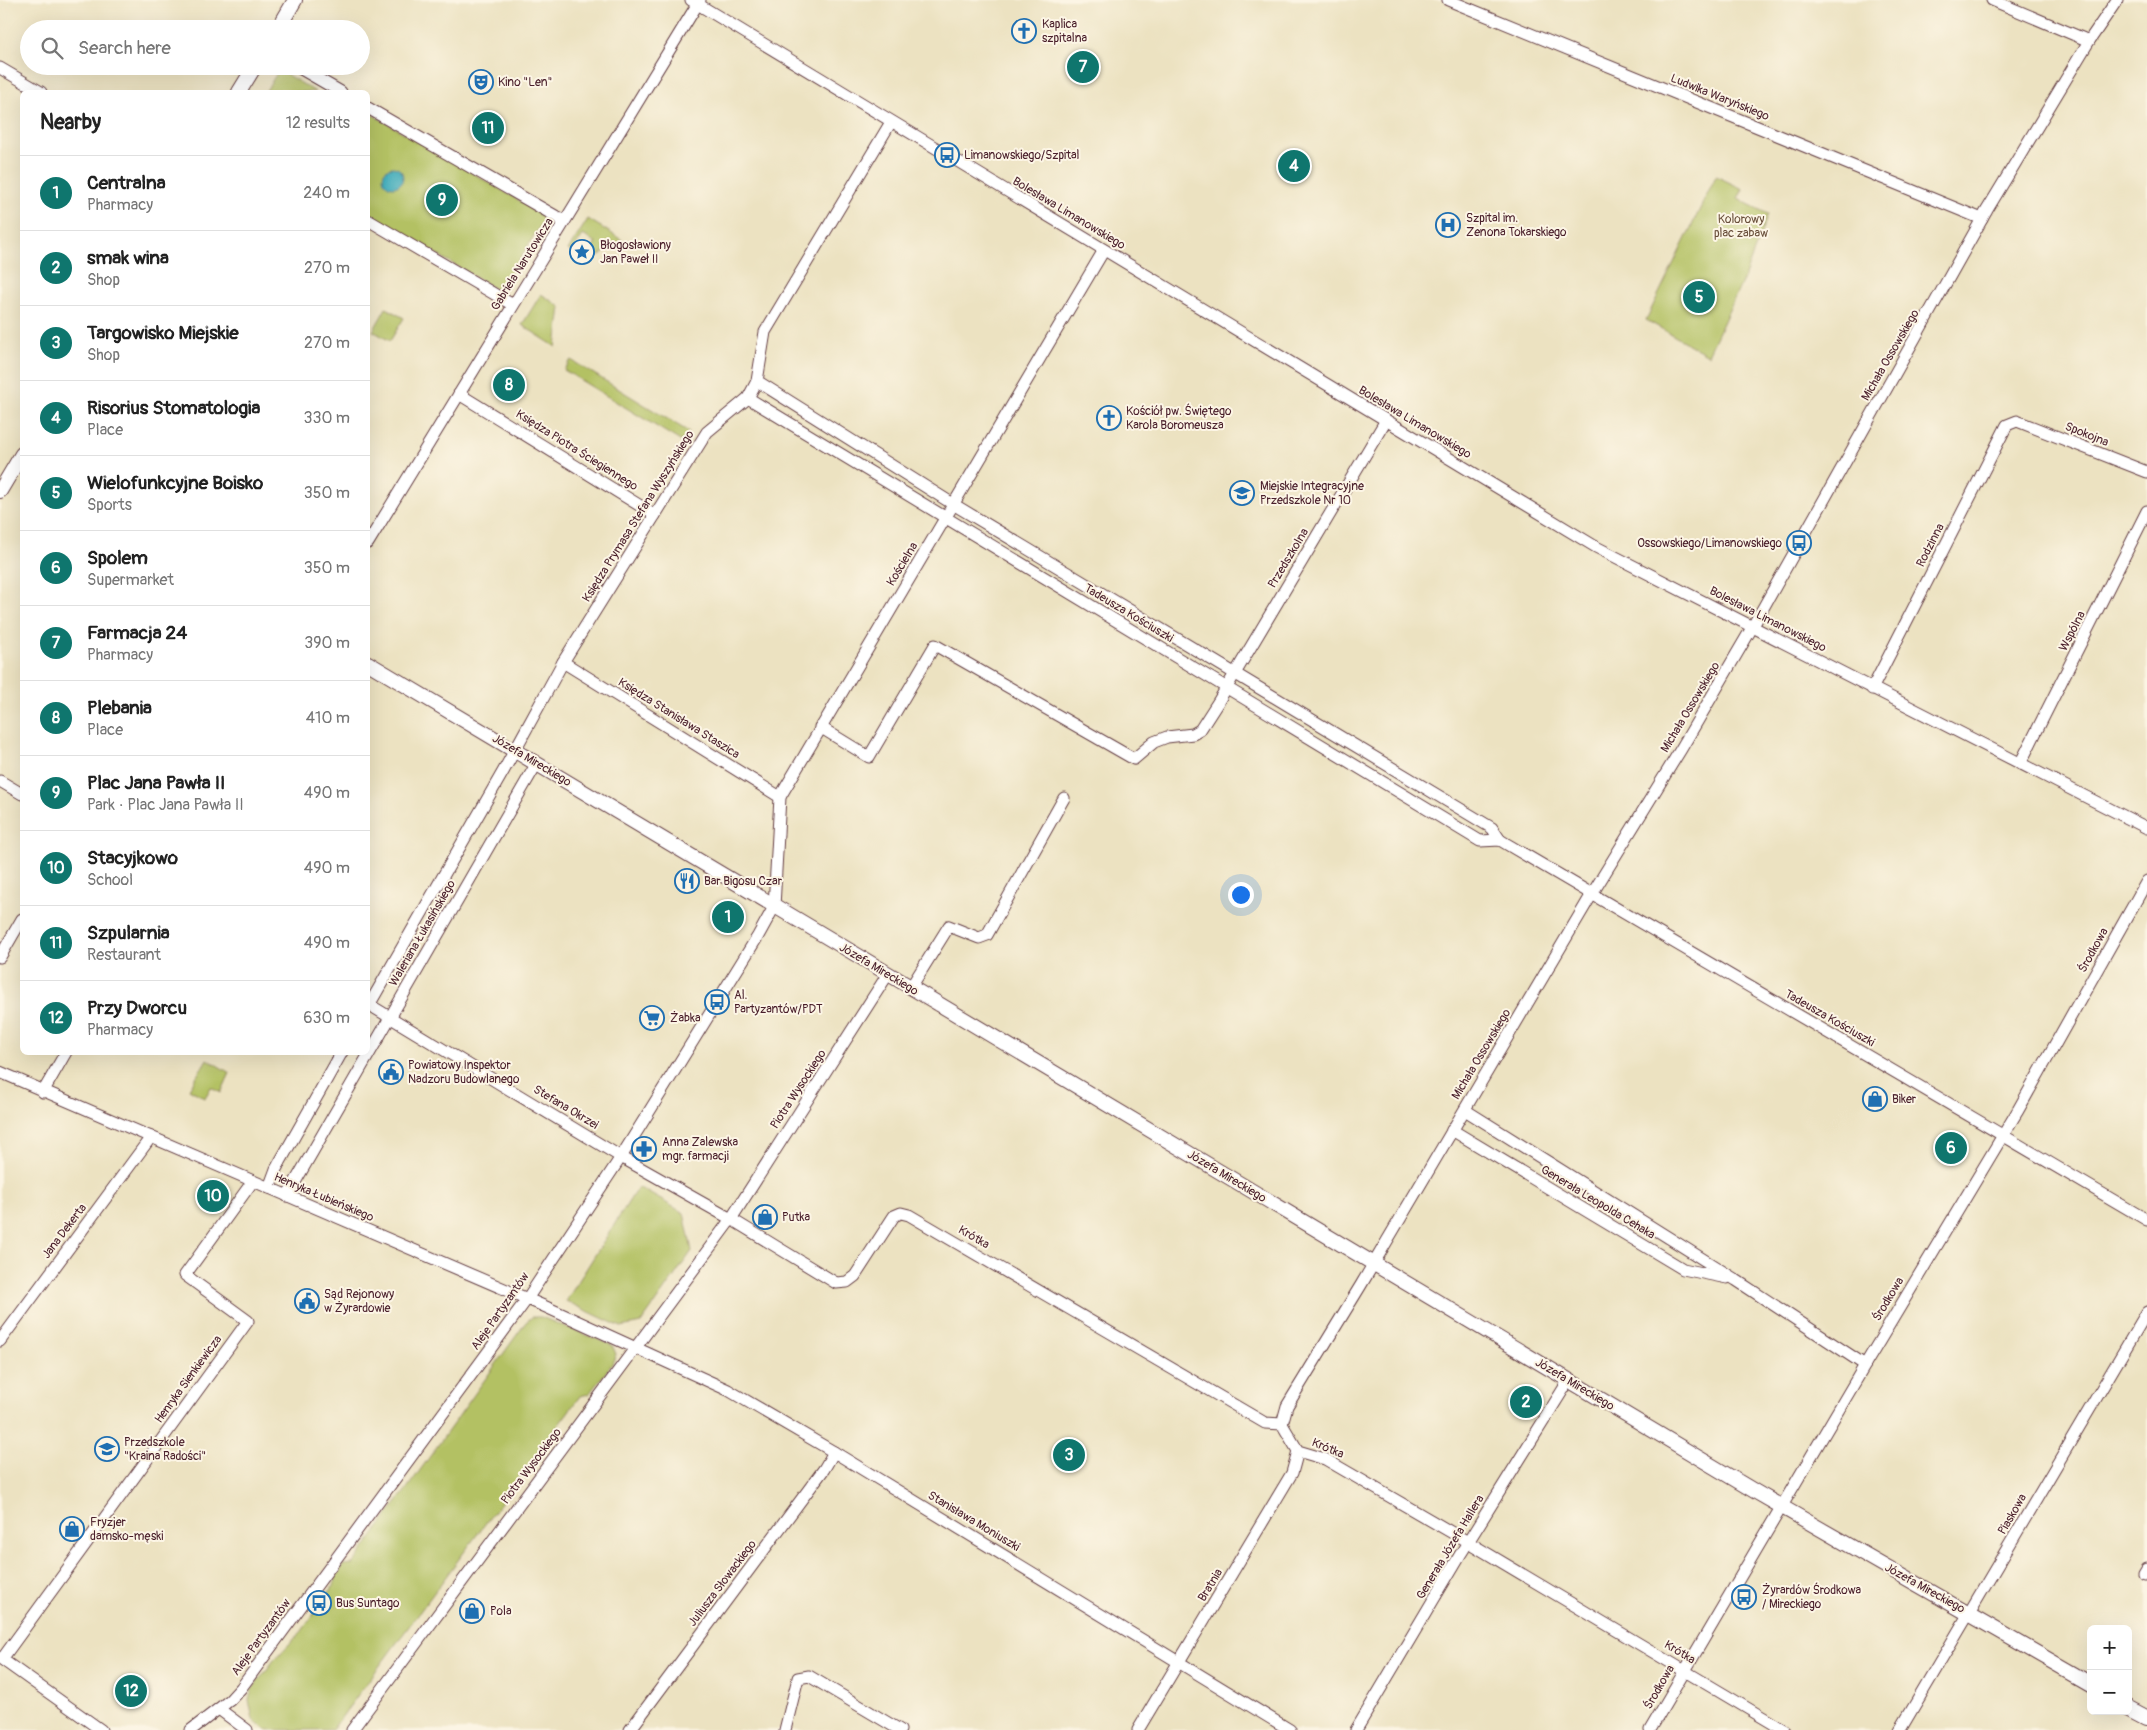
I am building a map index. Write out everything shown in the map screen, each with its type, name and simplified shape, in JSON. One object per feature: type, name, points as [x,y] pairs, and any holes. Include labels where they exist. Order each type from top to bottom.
[{"type":"street","points":[[283,20],[295,0]]},
{"type":"street","name":"Ludwika Waryńskiego","points":[[1448,0],[1982,219]]},
{"type":"street","points":[[1992,0],[2089,41]]},
{"type":"street","name":"Michała Ossowskiego","points":[[1282,1424],[1286,1406],[1465,1110],[1753,626],[1982,219],[2089,41],[2118,0]]},
{"type":"street","name":"Bolesława Limanowskiego","points":[[696,1],[891,122],[1596,547],[2147,828]]},
{"type":"street","name":"Gabriela Narutowicza","points":[[370,540],[696,1]]},
{"type":"street","points":[[0,68],[38,90]]},
{"type":"street","points":[[240,90],[249,75]]},
{"type":"street","points":[[312,75],[338,90]]},
{"type":"street","points":[[370,109],[564,221]]},
{"type":"street","name":"Księdza Prymasa Stefana Wyszyńskiego","points":[[515,750],[563,662],[707,432],[748,398],[757,381],[765,332],[891,122]]},
{"type":"street","points":[[370,221],[512,305]]},
{"type":"street","name":"Kościelna","points":[[774,907],[780,797],[1104,250]]},
{"type":"street","name":"Tadeusza Kościuszki","points":[[757,381],[953,504],[1492,828],[1500,840],[2147,1220]]},
{"type":"street","name":"Księdza Piotra Ściegiennego","points":[[459,394],[654,514]]},
{"type":"street","name":"Tadeusza Kościuszki","points":[[748,398],[1480,841],[1500,840]]},
{"type":"street","name":"Przedszkolna","points":[[820,727],[869,756],[935,645],[1134,759],[1154,742],[1167,737],[1194,734],[1200,730],[1386,420]]},
{"type":"street","name":"Spokojna","points":[[2017,421],[2147,472]]},
{"type":"street","name":"Rodzinna","points":[[1872,689],[2007,425],[2017,421]]},
{"type":"street","points":[[0,491],[20,458]]},
{"type":"street","name":"Wspólna","points":[[2020,764],[2147,511]]},
{"type":"street","name":"Księdza Stanisława Staszica","points":[[563,662],[780,797]]},
{"type":"street","name":"Józefa Mireckiego","points":[[370,664],[774,907],[1783,1507],[2087,1682]]},
{"type":"street","name":"Waleriana Łukasińskiego","points":[[370,1002],[515,750]]},
{"type":"street","name":"Waleriana Łukasińskiego","points":[[370,1050],[537,763]]},
{"type":"street","points":[[0,781],[20,793]]},
{"type":"street","points":[[911,987],[949,926],[979,938],[987,935],[1064,798]]},
{"type":"street","name":"Środkowa","points":[[1650,1730],[1783,1507],[1865,1364],[2003,1136],[2147,881]]},
{"type":"street","name":"Aleje Partyzantów","points":[[191,1730],[219,1709],[241,1688],[527,1299],[621,1157],[763,929],[774,907]]},
{"type":"street","points":[[0,957],[20,922]]},
{"type":"street","name":"Piotra Wysockiego","points":[[352,1730],[731,1219],[888,974]]},
{"type":"street","name":"Stefana Okrzei","points":[[370,1006],[621,1157]]},
{"type":"street","points":[[43,1092],[64,1055]]},
{"type":"street","points":[[269,1188],[276,1169],[340,1055]]},
{"type":"street","name":"Waleriana Łukasińskiego","points":[[287,1196],[367,1055]]},
{"type":"street","name":"Henryka Łubieńskiego","points":[[0,1072],[527,1299],[614,1340],[637,1347]]},
{"type":"street","name":"Generała Leopolda Cehaka","points":[[1465,1110],[1736,1280],[1865,1364]]},
{"type":"street","name":"Generała Leopolda Cehaka","points":[[1452,1130],[1683,1269],[1736,1280]]},
{"type":"street","name":"Jana Dekerta","points":[[0,1341],[151,1138]]},
{"type":"street","points":[[621,1157],[731,1219]]},
{"type":"street","name":"Henryka Sienkiewicza","points":[[1,1658],[248,1321],[185,1275],[253,1181]]},
{"type":"street","name":"Krótka","points":[[731,1219],[836,1283],[847,1282],[855,1276],[894,1216],[902,1213],[909,1215],[1265,1423],[1282,1424],[1298,1451],[1325,1459],[1784,1730]]},
{"type":"street","name":"Piaskowa","points":[[1900,1730],[2147,1312]]},
{"type":"street","name":"Stanisława Moniuszki","points":[[637,1347],[728,1390],[834,1452],[1290,1730]]},
{"type":"street","name":"Generała Józefa Hallera","points":[[1356,1730],[1468,1542],[1569,1380]]},
{"type":"street","name":"Bratnia","points":[[1138,1730],[1178,1661],[1194,1640],[1292,1473],[1298,1451]]},
{"type":"street","name":"Juliusza Słowackiego","points":[[630,1730],[824,1469],[834,1452]]},
{"type":"street","points":[[1,1658],[101,1730]]},
{"type":"street","points":[[785,1730],[798,1678],[809,1676],[900,1730]]},
{"type":"street","points":[[2132,1708],[2147,1716]]},
{"type":"street","points":[[219,1709],[247,1730]]},
{"type":"green space","points":[[276,75],[287,75],[313,90],[266,90]]},
{"type":"green space","points":[[370,113],[546,216],[500,292],[370,214]]},
{"type":"green space","name":"Kolorowy plac zabaw","points":[[1716,176],[1743,189],[1738,199],[1768,214],[1744,278],[1708,355],[1646,320]]},
{"type":"green space","points":[[588,219],[622,240],[589,262],[585,260],[596,243],[583,235],[572,252],[568,250]]},
{"type":"green space","points":[[541,294],[561,307],[556,347],[522,325]]},
{"type":"green space","points":[[386,308],[404,318],[390,341],[373,331]]},
{"type":"green space","points":[[571,360],[689,432],[682,442],[564,370]]},
{"type":"green space","points":[[207,1059],[230,1073],[221,1093],[211,1087],[205,1098],[189,1089]]},
{"type":"green space","points":[[638,1187],[684,1213],[692,1251],[641,1323],[621,1327],[566,1301]]},
{"type":"green space","points":[[532,1317],[541,1317],[612,1345],[616,1354],[612,1364],[589,1394],[580,1396],[332,1730],[267,1730],[253,1720],[249,1700],[252,1689],[274,1660],[302,1631],[335,1583],[336,1576],[343,1565],[353,1564],[526,1322]]},
{"type":"water","points":[[393,167],[400,170],[403,177],[400,184],[393,187],[386,184],[383,177],[386,170]]},
{"type":"place","name":"Kaplica szpitalna","points":[[1024,31]]},
{"type":"place","name":"Farmacja 24","points":[[1083,67]]},
{"type":"place","name":"Kino \"Len\"","points":[[481,82]]},
{"type":"place","name":"Szpularnia","points":[[488,128]]},
{"type":"place","name":"Limanowskiego/Szpital","points":[[947,155]]},
{"type":"place","name":"Risorius Stomatologia","points":[[1294,166]]},
{"type":"place","name":"Plac Jana Pawła II","points":[[442,200]]},
{"type":"place","name":"Szpital im. Zenona Tokarskiego","points":[[1448,225]]},
{"type":"place","name":"Błogosławiony Jan Paweł II","points":[[582,252]]},
{"type":"place","name":"Wielofunkcyjne Boisko","points":[[1699,297]]},
{"type":"place","name":"Plebania","points":[[509,385]]},
{"type":"place","name":"Kościół pw. Świętego Karola Boromeusza","points":[[1109,418]]},
{"type":"place","name":"Miejskie Integracyjne Przedszkole Nr 10","points":[[1242,493]]},
{"type":"place","name":"Ossowskiego/Limanowskiego","points":[[1799,543]]},
{"type":"place","name":"Bar Bigosu Czar","points":[[687,881]]},
{"type":"place","name":"Centralna","points":[[728,917]]},
{"type":"place","name":"Al. Partyzantów/PDT","points":[[717,1002]]},
{"type":"place","name":"Żabka","points":[[652,1018]]},
{"type":"place","name":"Powiatowy Inspektor Nadzoru Budowlanego","points":[[391,1072]]},
{"type":"place","name":"Biker","points":[[1875,1099]]},
{"type":"place","name":"Spolem","points":[[1951,1148]]},
{"type":"place","name":"Anna Zalewska mgr. farmacji","points":[[644,1149]]},
{"type":"place","name":"Stacyjkowo","points":[[213,1196]]},
{"type":"place","name":"Putka","points":[[765,1217]]},
{"type":"place","name":"Sąd Rejonowy w Żyrardowie","points":[[307,1301]]},
{"type":"place","name":"smak wina","points":[[1526,1402]]},
{"type":"place","name":"Przedszkole \"Kraina Radości\"","points":[[107,1449]]},
{"type":"place","name":"Targowisko Miejskie","points":[[1069,1455]]},
{"type":"place","name":"Fryzjer damsko-męski","points":[[72,1529]]},
{"type":"place","name":"Żyrardów Środkowa / Mireckiego","points":[[1744,1597]]},
{"type":"place","name":"Bus Suntago","points":[[319,1603]]},
{"type":"place","name":"Pola","points":[[472,1611]]},
{"type":"place","name":"Przy Dworcu","points":[[131,1691]]}]
